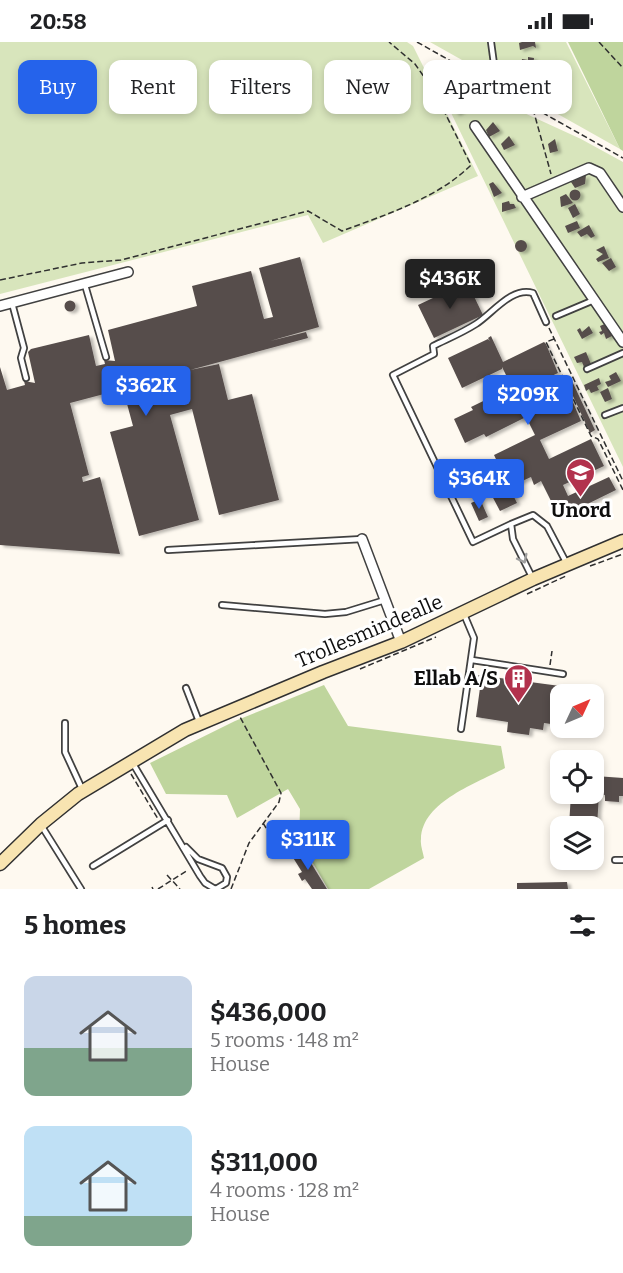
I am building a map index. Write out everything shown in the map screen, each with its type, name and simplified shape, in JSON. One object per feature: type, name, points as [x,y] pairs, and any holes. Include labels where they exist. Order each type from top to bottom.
[{"type":"street","points":[[475,126],[623,342]]},
{"type":"street","points":[[522,197],[589,168],[594,169],[623,207]]},
{"type":"street","points":[[0,306],[128,272]]},
{"type":"street","points":[[362,539],[401,642]]},
{"type":"street","name":"Trollesmindealle","points":[[0,864],[41,824],[83,791],[131,760],[200,724],[401,642],[533,579],[569,569],[623,541]]},
{"type":"lane","points":[[491,42],[493,60]]},
{"type":"lane","points":[[84,283],[106,357]]},
{"type":"lane","points":[[546,322],[533,293],[523,292],[512,297],[477,324],[433,346],[434,354],[393,375],[474,542],[533,515],[547,526],[569,569]]},
{"type":"lane","points":[[556,316],[594,300]]},
{"type":"lane","points":[[12,303],[24,348],[21,358],[26,378]]},
{"type":"lane","points":[[587,369],[623,353]]},
{"type":"lane","points":[[605,415],[623,408]]},
{"type":"lane","points":[[511,524],[513,539],[533,579]]},
{"type":"lane","points":[[168,550],[362,539]]},
{"type":"lane","points":[[222,604],[325,614],[346,612],[385,600]]},
{"type":"lane","points":[[461,729],[474,638],[464,612]]},
{"type":"lane","points":[[472,660],[563,674]]},
{"type":"lane","points":[[186,688],[200,724]]},
{"type":"lane","points":[[65,723],[65,752],[83,791]]},
{"type":"lane","points":[[131,760],[205,883],[216,889],[226,883],[222,868],[198,859],[184,845]]},
{"type":"lane","points":[[93,866],[168,820]]},
{"type":"lane","points":[[41,824],[81,889]]},
{"type":"lane","points":[[615,860],[623,860]]},
{"type":"path","points":[[0,280],[82,263],[121,260],[308,211],[342,231],[384,215],[432,191],[471,165],[434,91],[415,63],[389,42]]},
{"type":"path","points":[[417,42],[449,60]]},
{"type":"path","points":[[599,42],[623,68]]},
{"type":"path","points":[[534,114],[554,184]]},
{"type":"path","points":[[544,114],[623,158]]},
{"type":"path","points":[[546,322],[623,481]]},
{"type":"path","points":[[554,339],[546,342],[591,436],[598,439],[623,490]]},
{"type":"path","points":[[598,439],[602,437]]},
{"type":"path","points":[[587,568],[623,554]]},
{"type":"path","points":[[524,595],[569,569]]},
{"type":"path","points":[[356,670],[410,650],[442,633]]},
{"type":"path","points":[[549,672],[552,651]]},
{"type":"path","points":[[231,889],[249,843],[262,822],[279,802],[279,785],[240,716],[232,719]]},
{"type":"path","points":[[262,822],[268,831]]},
{"type":"path","points":[[158,889],[189,870]]},
{"type":"path","points":[[167,875],[180,889]]},
{"type":"green space","points":[[0,42],[407,42],[413,46],[423,66],[423,114],[447,114],[478,176],[323,243],[308,215],[0,294]]},
{"type":"green space","points":[[430,42],[566,42],[620,149],[558,114],[572,114],[572,60],[462,60]]},
{"type":"green space","points":[[568,42],[623,42],[623,151],[620,149]]},
{"type":"green space","points":[[452,114],[527,114],[581,139],[623,162],[623,467]]},
{"type":"green space","points":[[324,685],[348,726],[501,746],[505,768],[453,795],[431,814],[424,826],[421,839],[424,858],[369,889],[328,889],[299,839],[300,809],[288,789],[237,818],[227,795],[166,794],[150,763],[235,721]]},
{"type":"building","points":[[535,42],[536,48],[533,46],[520,50],[519,43]]},
{"type":"building","points":[[493,122],[500,131],[489,137],[486,130]]},
{"type":"building","points":[[509,136],[515,145],[504,150],[501,144]]},
{"type":"building","points":[[555,139],[558,151],[550,153],[548,144]]},
{"type":"building","points":[[586,175],[585,184],[575,188],[571,182]]},
{"type":"building","points":[[493,182],[502,193],[494,197],[489,184]]},
{"type":"building","points":[[575,189],[581,195],[575,201],[569,195]]},
{"type":"building","points":[[566,194],[573,203],[561,207],[560,197]]},
{"type":"building","points":[[509,201],[516,208],[502,212],[502,203]]},
{"type":"building","points":[[575,204],[580,214],[573,218],[568,208]]},
{"type":"building","points":[[577,221],[580,228],[568,233],[565,226]]},
{"type":"building","points":[[589,225],[595,236],[591,238],[587,234],[581,237],[577,232]]},
{"type":"building","points":[[523,240],[527,246],[523,252],[519,252],[515,244]]},
{"type":"building","points":[[604,246],[609,258],[598,262],[596,259],[603,254],[596,250]]},
{"type":"building","points":[[300,257],[319,327],[270,341],[306,332],[308,338],[190,370],[219,364],[228,400],[252,394],[279,500],[219,515],[192,409],[170,415],[199,520],[139,536],[110,432],[133,426],[123,389],[70,403],[89,475],[82,477],[83,482],[100,477],[120,554],[0,545],[0,367],[7,390],[25,385],[24,381],[35,383],[28,352],[31,349],[89,335],[96,366],[105,364],[104,360],[115,361],[108,330],[197,306],[192,286],[251,271],[264,319],[273,317],[259,268]]},
{"type":"building","points":[[611,258],[616,267],[609,271],[602,263]]},
{"type":"building","points":[[467,282],[483,315],[434,338],[418,305]]},
{"type":"building","points":[[70,300],[76,306],[70,312],[64,306]]},
{"type":"building","points":[[607,323],[609,327],[606,328],[610,328],[614,335],[606,339],[604,333],[601,335],[599,332],[602,331],[600,326]]},
{"type":"building","points":[[589,326],[593,333],[582,339],[577,330],[580,328],[582,332]]},
{"type":"building","points":[[491,336],[503,362],[544,342],[546,344],[558,373],[517,392],[526,410],[567,391],[581,421],[540,440],[549,459],[591,439],[604,466],[563,485],[568,496],[609,477],[616,490],[569,513],[562,507],[554,507],[541,481],[534,485],[531,477],[509,487],[517,503],[500,511],[491,494],[494,493],[492,489],[507,482],[494,455],[535,435],[526,417],[486,437],[484,434],[465,443],[454,419],[473,410],[471,407],[512,387],[502,367],[462,388],[448,358],[488,339],[490,341],[488,338]]},
{"type":"building","points":[[586,352],[591,364],[584,367],[582,362],[577,363],[574,357]]},
{"type":"building","points":[[616,372],[621,381],[608,387],[605,382],[611,380],[609,376]]},
{"type":"building","points":[[599,378],[601,384],[597,386],[599,390],[591,393],[589,389],[586,391],[584,385]]},
{"type":"building","points":[[572,381],[595,430],[590,433],[567,383]]},
{"type":"building","points":[[608,388],[612,399],[605,402],[600,392]]},
{"type":"building","points":[[480,499],[488,517],[479,521],[471,503]]},
{"type":"building","name":"Ellab A/S","points":[[477,675],[550,685],[550,724],[544,723],[543,730],[530,728],[529,735],[507,732],[508,722],[476,717],[480,688],[476,687]]},
{"type":"building","points":[[604,777],[623,778],[623,796],[619,796],[619,802],[605,801]]},
{"type":"building","points":[[570,804],[598,804],[598,816],[570,816]]},
{"type":"building","points":[[303,850],[327,889],[312,889],[305,879],[302,881],[298,874],[302,872],[292,856]]},
{"type":"building","points":[[567,882],[568,889],[517,889],[517,883]]},
{"type":"place","name":"Unord","points":[[581,498]]},
{"type":"place","name":"Ellab A/S","points":[[519,704]]}]
